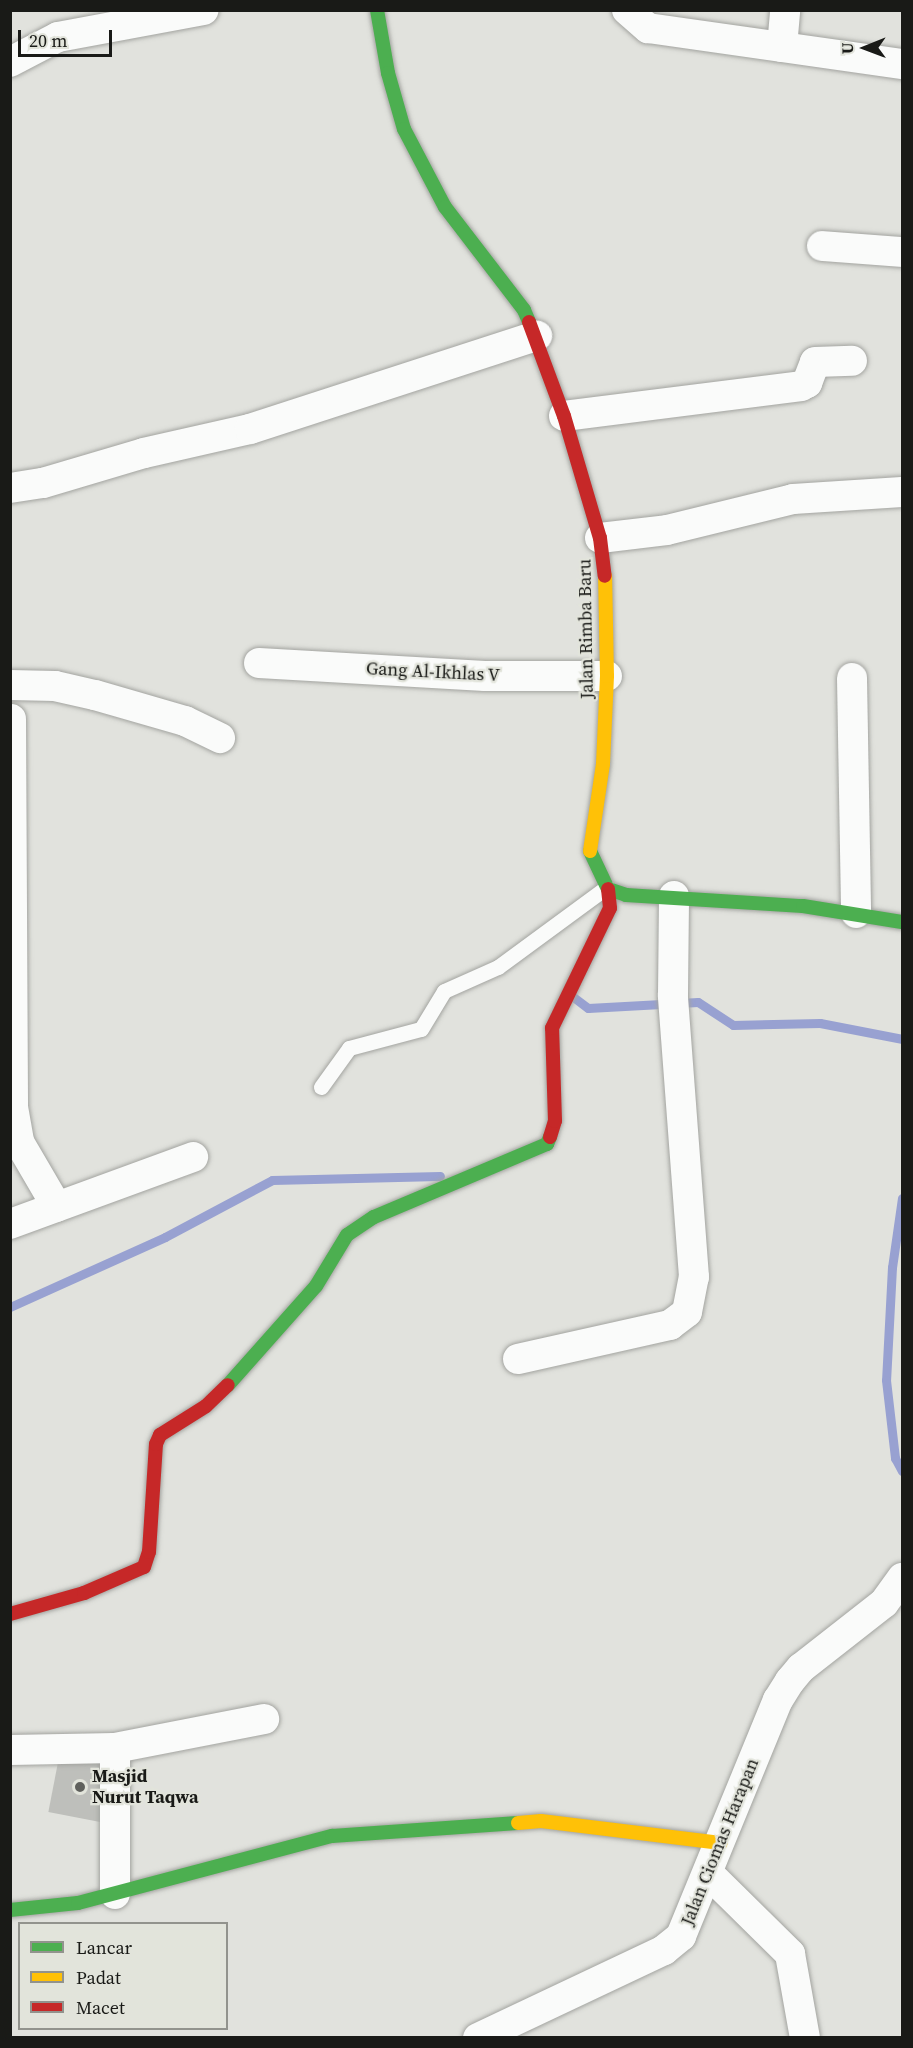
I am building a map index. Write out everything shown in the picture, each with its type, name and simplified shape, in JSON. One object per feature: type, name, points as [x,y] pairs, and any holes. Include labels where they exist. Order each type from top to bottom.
[{"type":"street","points":[[10,62],[58,37],[204,10]]},
{"type":"street","name":"Jalan Rimba Baru","points":[[377,10],[393,98],[424,172],[480,256],[524,310],[537,336],[564,416],[600,538],[607,592],[607,676],[603,764],[590,843],[595,870],[608,888]]},
{"type":"street","points":[[627,10],[648,28],[902,59]]},
{"type":"street","points":[[782,46],[785,10]]},
{"type":"street","points":[[822,246],[903,252]]},
{"type":"street","points":[[10,488],[43,483],[144,453],[250,429],[537,336]]},
{"type":"street","points":[[564,416],[801,386],[807,383],[814,362],[852,361]]},
{"type":"street","points":[[600,538],[667,530],[793,499],[902,488]]},
{"type":"street","name":"Gang Al-Ikhlas V","points":[[259,663],[485,676],[607,676]]},
{"type":"street","points":[[852,678],[856,913]]},
{"type":"street","points":[[10,685],[56,686],[95,695],[185,721],[220,738]]},
{"type":"street","points":[[11,719],[13,1107],[19,1142],[57,1207]]},
{"type":"street","points":[[10,1614],[84,1593],[144,1567],[149,1552],[156,1444],[160,1434],[206,1406],[253,1361],[316,1286],[347,1235],[382,1214],[547,1144],[555,1121],[552,1029],[610,909],[608,888],[626,895],[674,896],[856,913],[903,922]]},
{"type":"street","points":[[518,1359],[670,1324],[687,1312],[694,1277],[674,1002],[674,896]]},
{"type":"street","points":[[10,1224],[193,1157]]},
{"type":"street","name":"Jalan Ciomas Harapan","points":[[478,2037],[673,1943],[687,1924],[778,1700],[790,1680],[884,1603],[903,1578]]},
{"type":"street","points":[[10,1750],[115,1748],[264,1719]]},
{"type":"street","points":[[115,1748],[115,1894]]},
{"type":"street","points":[[10,1910],[78,1903],[332,1836],[541,1821],[721,1843]]},
{"type":"street","points":[[709,1874],[790,1954],[805,2037]]},
{"type":"lane","points":[[321,1087],[349,1048],[421,1029],[444,991],[498,967],[608,888]]},
{"type":"building","name":"Masjid Nurut Taqwa","points":[[60,1752],[113,1762],[101,1822],[48,1812]]},
{"type":"waterway","points":[[572,996],[588,1008],[698,1002],[733,1025],[820,1023],[902,1039]]},
{"type":"waterway","points":[[10,1307],[165,1237],[272,1180],[440,1176]]},
{"type":"waterway","points":[[902,1198],[892,1267],[886,1380],[895,1458],[902,1471]]},
{"type":"traffic: fast","points":[[377,10],[388,73],[404,129],[445,207],[524,310],[529,322]]},
{"type":"traffic: fast","points":[[590,851],[608,889],[626,895],[803,906],[902,922]]},
{"type":"traffic: fast","points":[[228,1385],[316,1286],[347,1235],[374,1217],[547,1144],[550,1137]]},
{"type":"traffic: fast","points":[[10,1910],[78,1903],[332,1836],[518,1823]]},
{"type":"traffic: slow","points":[[590,851],[603,764],[607,676],[605,576]]},
{"type":"traffic: slow","points":[[518,1823],[541,1821],[721,1843]]},
{"type":"traffic: jam","points":[[529,322],[564,416],[600,538],[605,576]]},
{"type":"traffic: jam","points":[[550,1137],[555,1121],[552,1028],[610,908],[608,889]]},
{"type":"traffic: jam","points":[[10,1614],[84,1593],[144,1567],[149,1552],[156,1444],[160,1435],[206,1406],[228,1385]]},
{"type":"place","name":"Masjid Nurut Taqwa","points":[[80,1787]]}]
